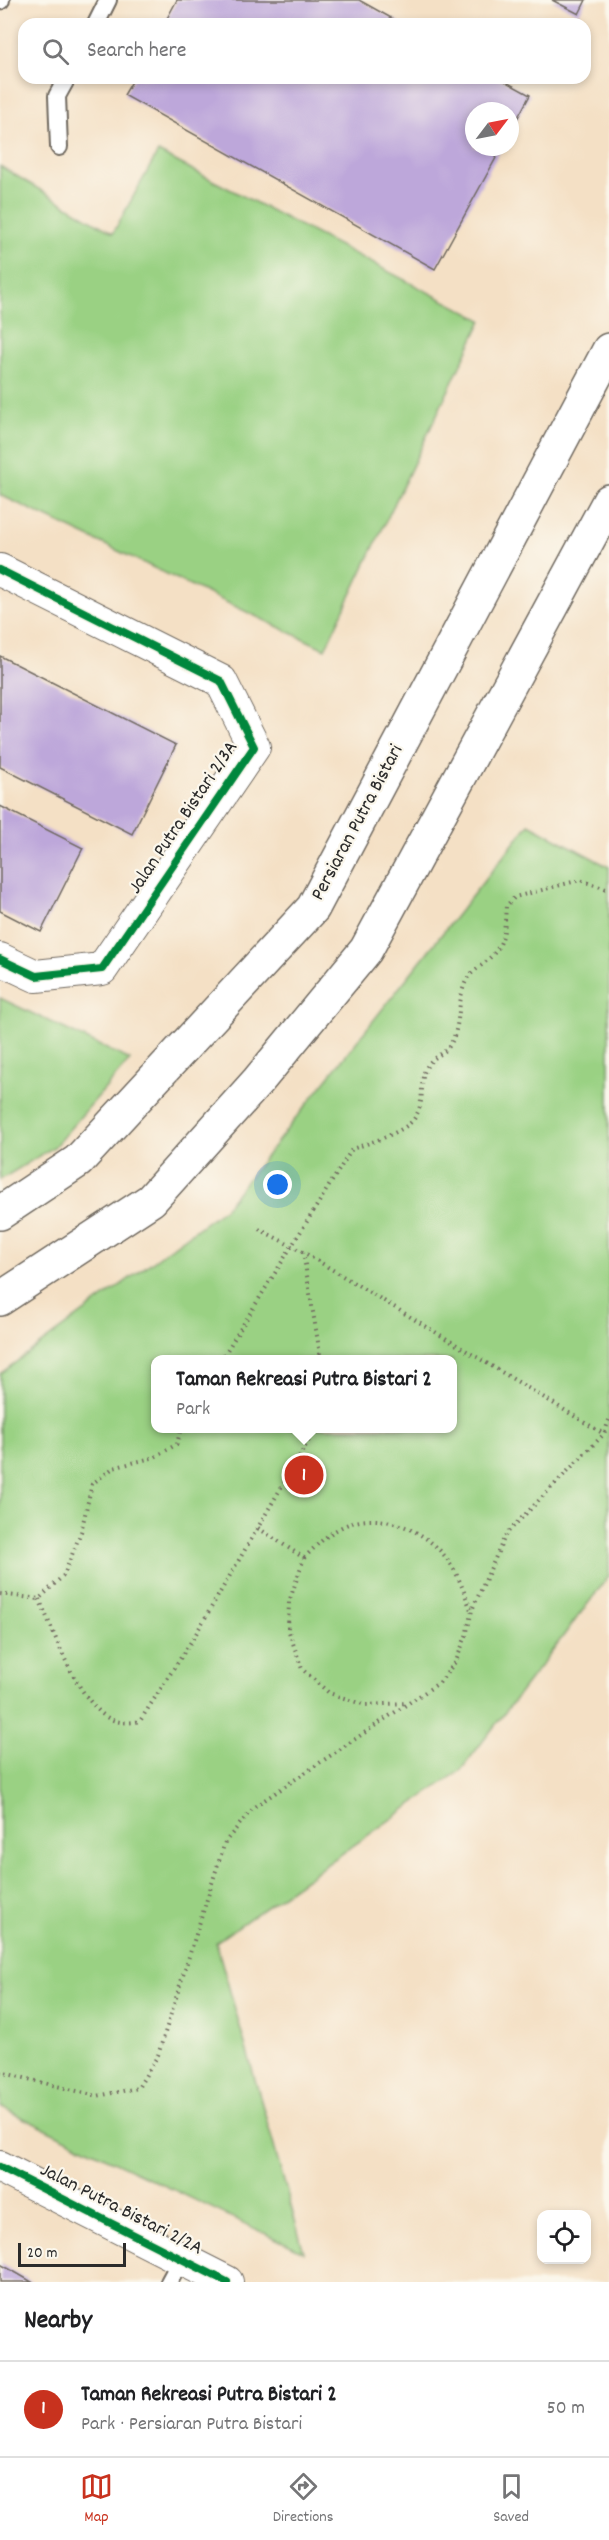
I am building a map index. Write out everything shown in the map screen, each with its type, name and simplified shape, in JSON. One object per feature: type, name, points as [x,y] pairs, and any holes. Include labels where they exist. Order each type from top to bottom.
[{"type":"main road","name":"Persiaran Putra Bistari","points":[[0,1213],[78,1161],[313,908],[609,351]]},
{"type":"main road","points":[[0,1299],[151,1200],[258,1082],[366,950],[609,501]]},
{"type":"street","name":"Jalan Putra Bistari 2/3A","points":[[0,570],[221,681],[254,747],[102,969],[36,976],[0,959]]},
{"type":"street","name":"Jalan Putra Bistari 2/2A","points":[[0,2167],[175,2270],[227,2282]]},
{"type":"lane","points":[[99,18],[108,0]]},
{"type":"lane","points":[[59,147],[57,96],[64,84]]},
{"type":"path","points":[[223,1355],[352,1149],[388,1135],[414,1119],[424,1095],[424,1073],[431,1059],[448,1048],[456,1033],[458,1005],[468,977],[489,959],[504,941],[506,906],[515,897],[580,880],[609,890]]},
{"type":"path","points":[[259,1229],[303,1252],[604,1434]]},
{"type":"path","points":[[303,1252],[320,1355]]},
{"type":"path","points":[[0,2072],[97,2096],[138,2088],[158,2055],[225,1842],[254,1808],[440,1682],[456,1661],[466,1636],[472,1610],[506,1534],[604,1434],[609,1420]]},
{"type":"path","points":[[39,1599],[64,1575],[81,1532],[92,1484],[113,1468],[155,1457],[177,1444],[180,1433]]},
{"type":"path","points":[[39,1599],[75,1676],[102,1714],[125,1724],[140,1721],[313,1433]]},
{"type":"path","points":[[408,1703],[365,1705],[329,1693],[302,1669],[288,1629],[289,1602],[304,1558],[323,1539],[342,1526],[377,1519],[418,1531],[450,1562],[472,1610]]},
{"type":"path","points":[[258,1528],[304,1558]]},
{"type":"path","points":[[0,1594],[39,1599]]},
{"type":"green space","points":[[158,152],[482,320],[325,649],[0,495],[0,166],[113,233]]},
{"type":"green space","points":[[529,824],[609,867],[609,1576],[461,1770],[216,1942],[304,2252],[0,2107],[0,1374],[224,1209]]},
{"type":"green space","points":[[0,998],[130,1060],[54,1147],[0,1180]]},
{"type":"building","points":[[177,0],[359,0],[391,18],[167,18]]},
{"type":"building","points":[[552,0],[586,0],[579,14]]},
{"type":"building","points":[[130,84],[510,84],[530,95],[519,115],[519,102],[465,102],[465,156],[497,156],[435,269],[124,95]]},
{"type":"building","points":[[0,656],[176,745],[132,834],[0,767]]},
{"type":"building","points":[[0,806],[83,848],[41,932],[0,911]]},
{"type":"building","points":[[0,2264],[13,2271],[32,2282],[0,2282]]},
{"type":"cycle path","points":[[0,570],[221,681],[254,747],[102,969],[36,976],[0,959]]},
{"type":"cycle path","points":[[0,2167],[227,2282]]},
{"type":"place","name":"Taman Rekreasi Putra Bistari 2","points":[[304,1475]]}]
